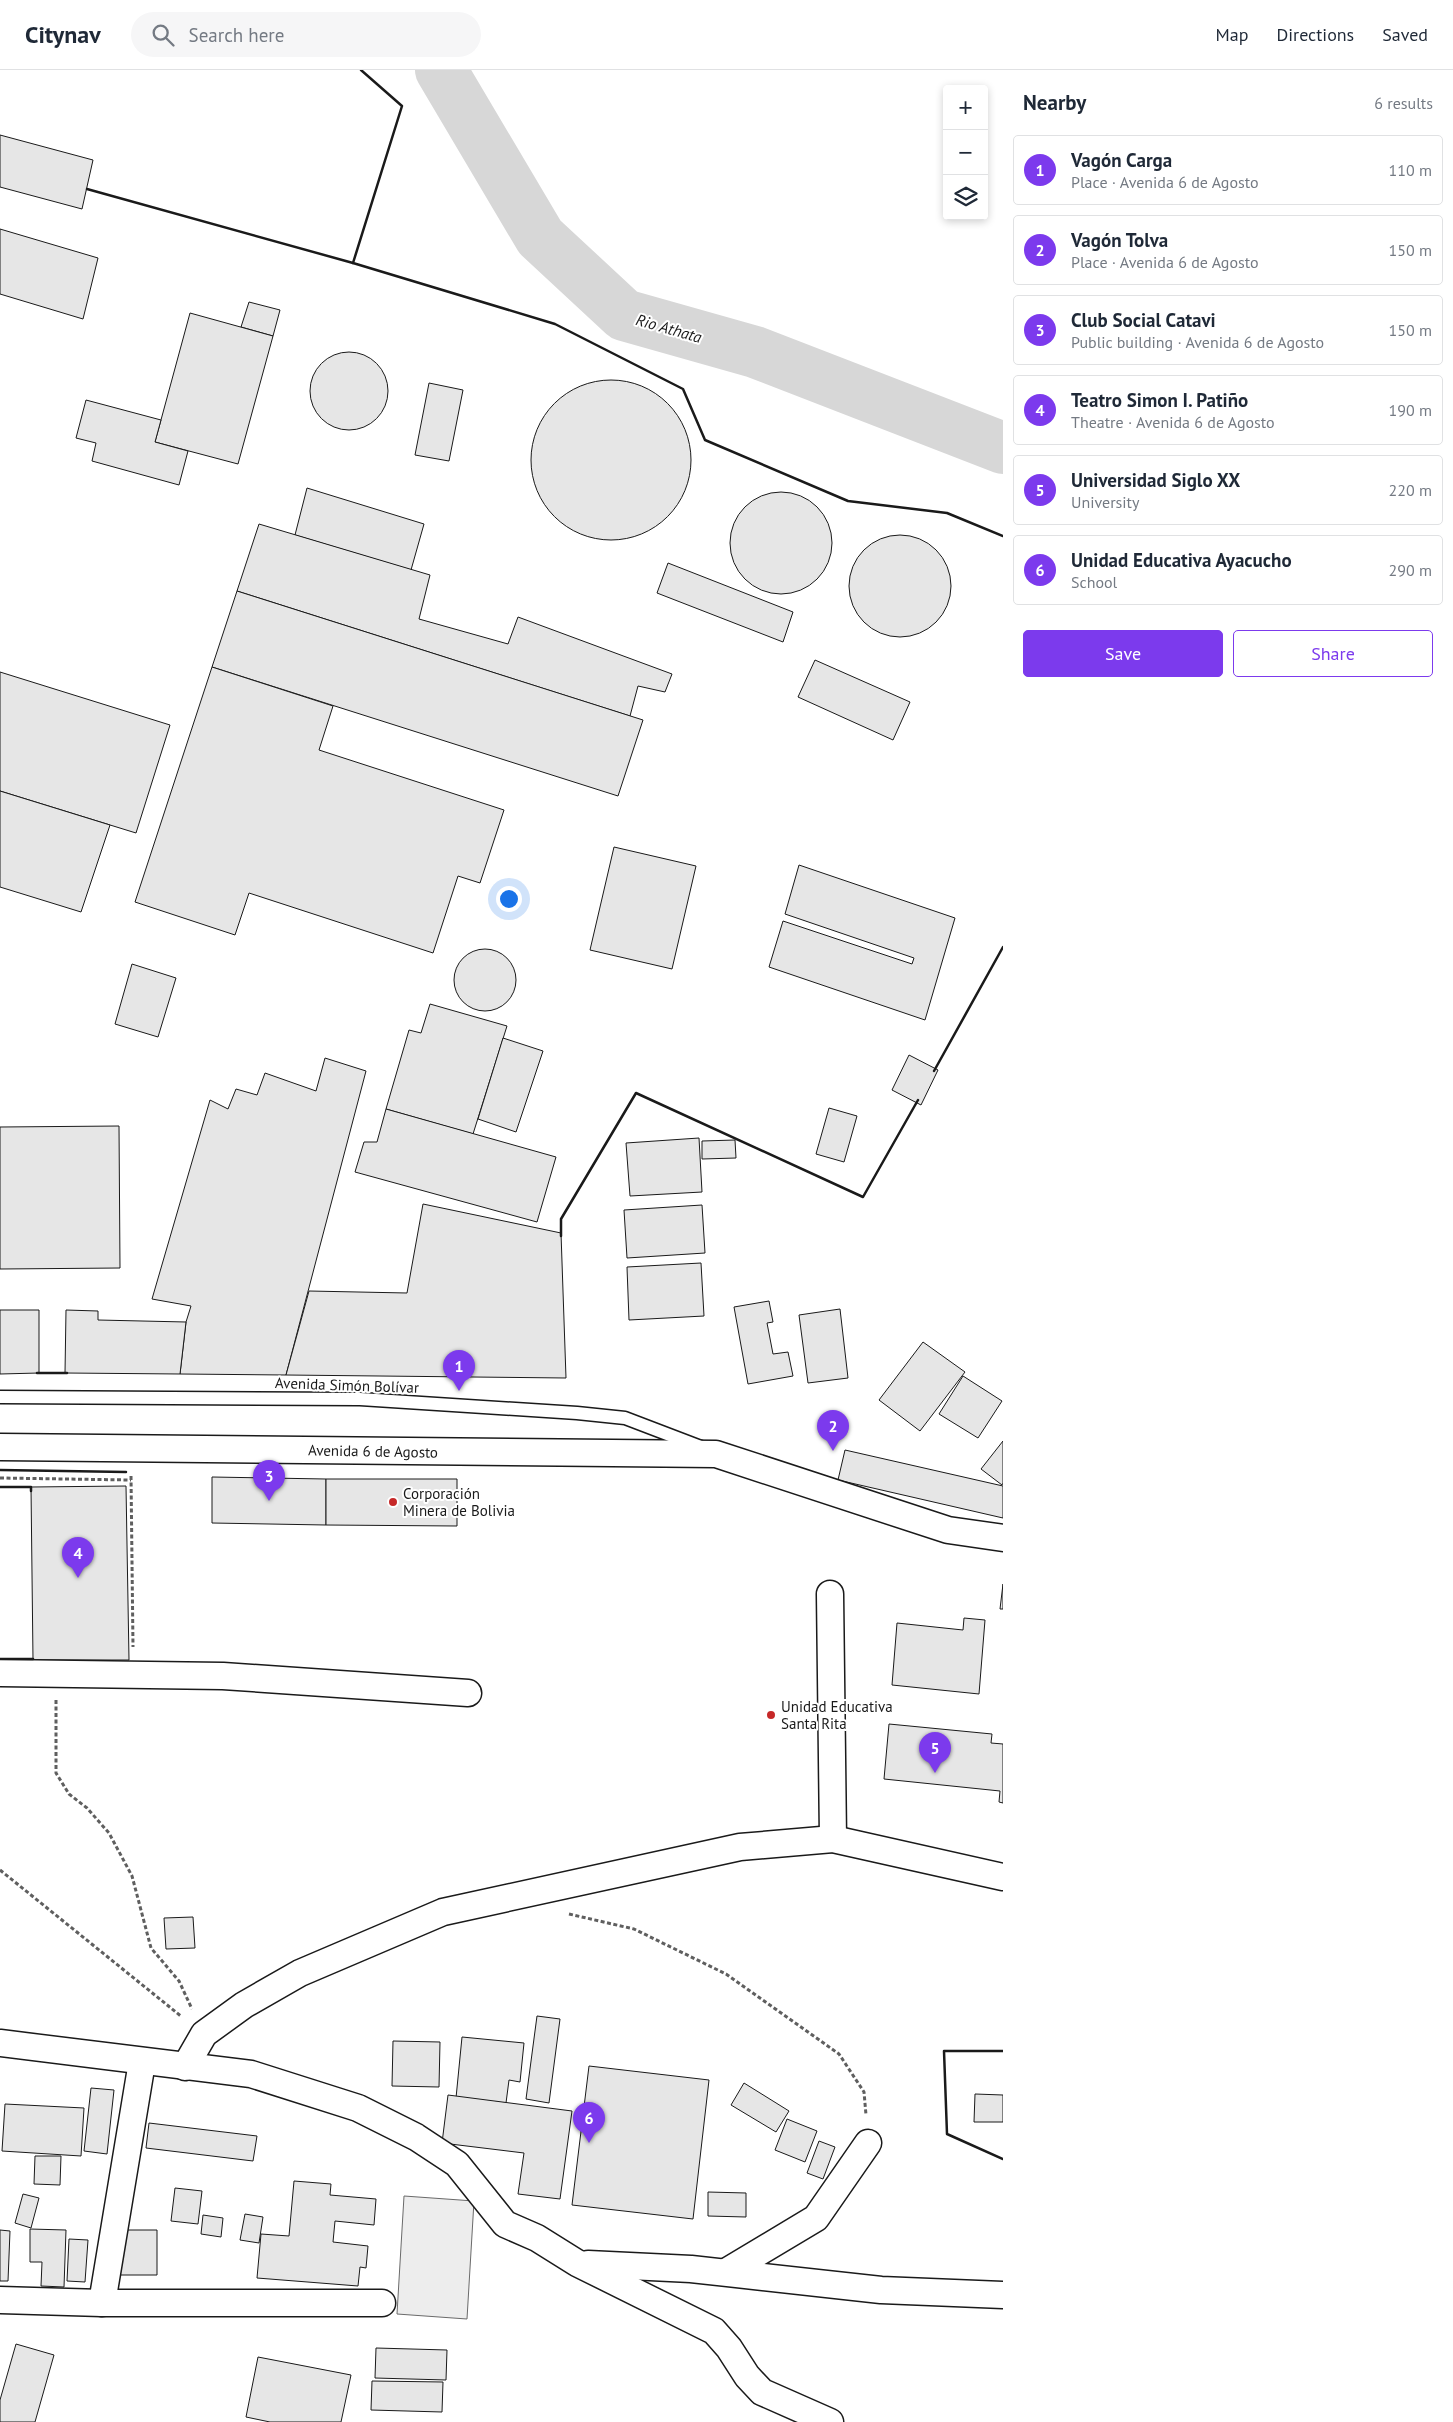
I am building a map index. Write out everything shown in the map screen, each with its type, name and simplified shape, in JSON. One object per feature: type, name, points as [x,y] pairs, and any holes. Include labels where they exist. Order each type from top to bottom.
[{"type":"street","name":"Avenida 6 de Agosto","points":[[0,1447],[716,1454],[948,1530],[1003,1538]]},
{"type":"street","points":[[830,1594],[833,1839]]},
{"type":"street","points":[[0,1673],[223,1676],[468,1693]]},
{"type":"street","points":[[185,2067],[204,2034],[244,2005],[300,1973],[443,1912],[740,1847],[833,1839],[1003,1877]]},
{"type":"street","points":[[0,2043],[251,2074],[358,2108],[416,2137],[457,2164],[506,2224],[537,2238],[577,2263],[714,2331],[730,2348],[747,2376],[762,2392],[830,2422]]},
{"type":"street","points":[[102,2303],[142,2062]]},
{"type":"street","points":[[726,2272],[816,2218],[868,2143]]},
{"type":"street","points":[[577,2263],[726,2272],[881,2290],[1003,2295]]},
{"type":"street","points":[[0,2300],[102,2303],[382,2303]]},
{"type":"lane","name":"Avenida Simón Bolívar","points":[[0,1397],[360,1399],[577,1413],[624,1418],[669,1433],[716,1454]]},
{"type":"path","points":[[0,1478],[131,1480]]},
{"type":"path","points":[[132,1506],[134,1675]]},
{"type":"path","points":[[56,1674],[56,1773],[69,1794],[87,1808],[109,1833],[132,1876],[151,1948],[178,1981],[204,2034]]},
{"type":"path","points":[[0,1870],[204,2034]]},
{"type":"path","points":[[563,1913],[634,1929],[726,1974],[839,2054],[864,2092],[868,2143]]},
{"type":"shaded area","points":[[404,2196],[474,2201],[467,2319],[397,2314]]},
{"type":"building","points":[[0,135],[93,160],[82,209],[0,187]]},
{"type":"building","points":[[0,229],[98,258],[83,319],[0,294]]},
{"type":"building","points":[[249,302],[280,310],[273,336],[241,327]]},
{"type":"building","points":[[190,313],[273,336],[238,464],[155,442]]},
{"type":"building","points":[[349,352],[364,355],[376,364],[385,376],[388,391],[385,406],[376,418],[364,427],[349,430],[334,427],[322,418],[313,406],[310,391],[313,376],[322,364],[334,355]]},
{"type":"building","points":[[619,380],[649,389],[668,403],[678,415],[685,429],[690,444],[690,476],[685,491],[678,505],[668,517],[656,527],[634,537],[619,540],[603,540],[588,537],[566,527],[544,505],[532,476],[531,452],[534,437],[544,415],[566,393],[595,381]]},
{"type":"building","points":[[429,383],[463,390],[449,461],[415,455]]},
{"type":"building","points":[[86,400],[161,420],[155,442],[188,451],[179,485],[92,461],[96,443],[76,438]]},
{"type":"building","points":[[307,488],[424,524],[411,570],[295,535]]},
{"type":"building","points":[[781,492],[801,496],[817,507],[828,523],[832,543],[828,563],[817,579],[801,590],[781,594],[761,590],[745,579],[734,563],[730,543],[734,523],[745,507],[761,496]]},
{"type":"building","points":[[259,524],[430,575],[419,619],[508,644],[518,617],[672,674],[665,692],[638,686],[630,716],[237,591]]},
{"type":"building","points":[[900,535],[919,539],[936,550],[947,567],[951,586],[947,605],[936,622],[919,633],[900,637],[881,633],[864,622],[853,605],[849,586],[853,567],[864,550],[881,539]]},
{"type":"building","points":[[668,563],[793,612],[783,642],[657,593]]},
{"type":"building","points":[[237,591],[643,720],[618,796],[212,667]]},
{"type":"building","points":[[815,660],[910,702],[893,740],[798,697]]},
{"type":"building","points":[[212,667],[333,706],[319,750],[504,810],[480,883],[458,876],[433,953],[249,893],[235,935],[135,902]]},
{"type":"building","points":[[0,672],[170,725],[136,833],[0,791]]},
{"type":"building","points":[[0,791],[110,825],[81,912],[0,887]]},
{"type":"building","points":[[614,847],[696,866],[672,969],[590,950]]},
{"type":"building","points":[[799,865],[955,918],[925,1020],[769,967],[783,921],[912,964],[914,958],[785,914]]},
{"type":"building","points":[[485,949],[502,954],[507,958],[511,963],[516,980],[511,997],[507,1002],[502,1006],[485,1011],[468,1006],[463,1002],[459,997],[454,980],[459,963],[463,958],[468,954]]},
{"type":"building","points":[[132,964],[176,978],[158,1037],[115,1024]]},
{"type":"building","points":[[430,1004],[507,1026],[473,1134],[386,1109],[409,1030],[421,1033]]},
{"type":"building","points":[[503,1038],[543,1051],[516,1132],[478,1119]]},
{"type":"building","points":[[909,1055],[938,1070],[921,1105],[892,1090]]},
{"type":"building","points":[[325,1058],[366,1071],[286,1375],[180,1374],[186,1322],[191,1306],[152,1299],[210,1100],[228,1109],[236,1089],[257,1095],[265,1073],[316,1091]]},
{"type":"building","points":[[829,1108],[857,1116],[844,1162],[816,1154]]},
{"type":"building","points":[[386,1109],[556,1157],[537,1222],[355,1172],[364,1142],[377,1142]]},
{"type":"building","points":[[119,1126],[120,1268],[0,1269],[0,1127]]},
{"type":"building","points":[[699,1138],[702,1192],[630,1196],[626,1143]]},
{"type":"building","points":[[735,1140],[736,1158],[702,1159],[702,1141]]},
{"type":"building","points":[[423,1204],[561,1233],[566,1378],[286,1375],[309,1291],[407,1293]]},
{"type":"building","points":[[702,1205],[705,1253],[627,1258],[624,1210]]},
{"type":"building","points":[[701,1263],[704,1316],[629,1320],[627,1267]]},
{"type":"building","points":[[769,1301],[773,1322],[767,1323],[773,1354],[788,1352],[793,1376],[748,1384],[734,1307]]},
{"type":"building","points":[[840,1309],[848,1378],[808,1383],[799,1315]]},
{"type":"building","points":[[0,1310],[39,1310],[39,1373],[0,1374]]},
{"type":"building","points":[[66,1310],[98,1311],[98,1320],[186,1322],[180,1374],[65,1373]]},
{"type":"building","points":[[923,1342],[965,1372],[920,1431],[879,1400]]},
{"type":"building","points":[[963,1376],[1002,1401],[978,1438],[939,1414]]},
{"type":"building","points":[[1003,1441],[1003,1483],[1002,1485],[981,1469]]},
{"type":"building","points":[[845,1450],[1003,1486],[1003,1518],[838,1480]]},
{"type":"building","points":[[212,1477],[326,1479],[326,1525],[212,1523]]},
{"type":"building","points":[[326,1479],[457,1479],[457,1526],[326,1525]]},
{"type":"building","points":[[126,1486],[129,1660],[33,1660],[31,1487]]},
{"type":"building","points":[[1003,1584],[1003,1609],[1000,1609]]},
{"type":"building","points":[[964,1618],[985,1620],[979,1694],[892,1685],[897,1623],[963,1630]]},
{"type":"building","points":[[889,1724],[992,1734],[991,1743],[1003,1744],[1003,1803],[999,1802],[1000,1791],[884,1779]]},
{"type":"building","points":[[193,1917],[195,1948],[166,1949],[164,1918]]},
{"type":"building","points":[[537,2016],[560,2019],[549,2103],[526,2099]]},
{"type":"building","points":[[462,2037],[524,2043],[520,2082],[509,2080],[506,2103],[456,2098]]},
{"type":"building","points":[[393,2041],[440,2042],[439,2087],[392,2086]]},
{"type":"building","points":[[589,2066],[709,2080],[693,2219],[572,2205]]},
{"type":"building","points":[[744,2083],[789,2111],[776,2132],[731,2105]]},
{"type":"building","points":[[91,2088],[114,2090],[107,2154],[84,2151]]},
{"type":"building","points":[[975,2094],[1003,2095],[1003,2122],[974,2122]]},
{"type":"building","points":[[448,2095],[572,2111],[560,2199],[518,2194],[524,2153],[442,2143]]},
{"type":"building","points":[[5,2104],[84,2108],[81,2156],[2,2151]]},
{"type":"building","points":[[787,2119],[817,2131],[805,2162],[775,2150]]},
{"type":"building","points":[[149,2123],[257,2136],[253,2161],[146,2148]]},
{"type":"building","points":[[819,2141],[835,2147],[823,2179],[807,2173]]},
{"type":"building","points":[[35,2156],[61,2156],[60,2185],[34,2184]]},
{"type":"building","points":[[294,2181],[331,2184],[330,2195],[376,2199],[374,2225],[335,2221],[333,2242],[368,2246],[366,2268],[360,2267],[358,2286],[257,2278],[261,2234],[289,2236]]},
{"type":"building","points":[[175,2188],[202,2191],[198,2224],[171,2221]]},
{"type":"building","points":[[708,2192],[746,2193],[746,2217],[708,2216]]},
{"type":"building","points":[[23,2194],[39,2198],[31,2228],[15,2223]]},
{"type":"building","points":[[245,2214],[263,2217],[259,2243],[240,2240]]},
{"type":"building","points":[[203,2215],[223,2218],[221,2237],[201,2234]]},
{"type":"building","points":[[30,2229],[66,2230],[64,2287],[41,2286],[42,2262],[30,2262]]},
{"type":"building","points":[[0,2230],[10,2231],[8,2281],[0,2281]]},
{"type":"building","points":[[119,2230],[157,2230],[157,2275],[118,2275]]},
{"type":"building","points":[[69,2239],[88,2240],[85,2282],[67,2281]]},
{"type":"building","points":[[16,2344],[54,2355],[35,2422],[0,2422],[0,2400]]},
{"type":"building","points":[[376,2348],[447,2350],[446,2380],[375,2378]]},
{"type":"building","points":[[258,2357],[351,2375],[341,2422],[270,2422],[246,2417]]},
{"type":"building","points":[[372,2381],[443,2382],[442,2412],[371,2410]]},
{"type":"waterway","name":"Rio Athata","points":[[441,70],[540,237],[624,315],[755,352],[1003,448]]},
{"type":"wall","points":[[361,70],[402,106],[353,263],[555,324],[683,389],[705,440],[848,501],[947,513],[1003,536]]},
{"type":"wall","points":[[87,189],[353,263]]},
{"type":"wall","points":[[934,1071],[1003,947]]},
{"type":"wall","points":[[561,1236],[561,1219],[636,1093],[863,1197],[918,1100]]},
{"type":"wall","points":[[37,1373],[67,1373]]},
{"type":"wall","points":[[0,1470],[126,1472]]},
{"type":"wall","points":[[0,1487],[31,1487],[31,1491]]},
{"type":"wall","points":[[0,1659],[33,1659]]},
{"type":"wall","points":[[1003,2051],[944,2051],[947,2134],[1003,2159]]},
{"type":"place","name":"Vagón Carga","points":[[459,1391]]},
{"type":"place","name":"Vagón Tolva","points":[[833,1451]]},
{"type":"place","name":"Club Social Catavi","points":[[269,1501]]},
{"type":"place","name":"Corporación Minera de Bolivia","points":[[393,1502]]},
{"type":"place","name":"Teatro Simon I. Patiño","points":[[78,1578]]},
{"type":"place","name":"Unidad Educativa Santa Rita","points":[[771,1715]]},
{"type":"place","name":"Universidad Siglo XX","points":[[935,1773]]},
{"type":"place","name":"Unidad Educativa Ayacucho","points":[[589,2143]]}]
